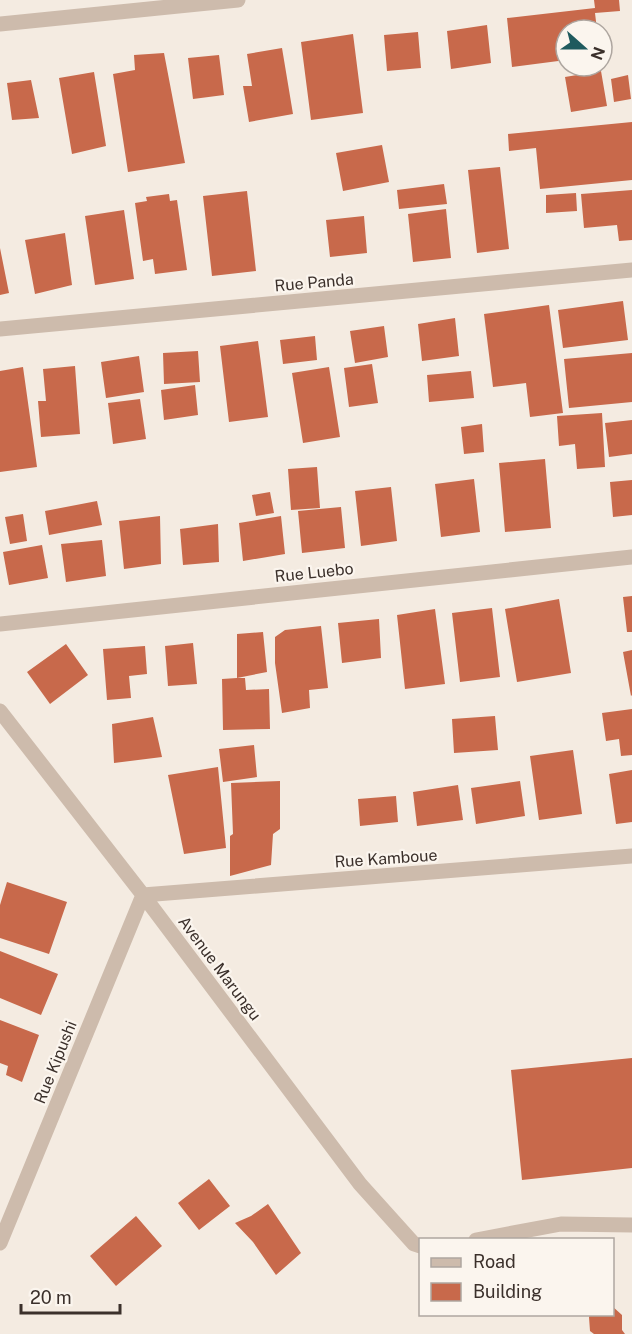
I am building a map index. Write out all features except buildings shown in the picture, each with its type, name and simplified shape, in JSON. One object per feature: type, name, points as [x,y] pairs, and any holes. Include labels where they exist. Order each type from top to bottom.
[{"type":"street","points":[[0,24],[238,0]]},
{"type":"street","name":"Rue Panda","points":[[0,329],[632,270]]},
{"type":"street","name":"Rue Luebo","points":[[0,624],[632,557]]},
{"type":"street","name":"Avenue Marungu","points":[[0,711],[360,1184],[417,1245]]},
{"type":"street","name":"Rue Kamboue","points":[[142,895],[632,856]]},
{"type":"street","name":"Rue Kipushi","points":[[0,1243],[142,895]]},
{"type":"street","points":[[482,1238],[561,1224],[632,1225]]}]
